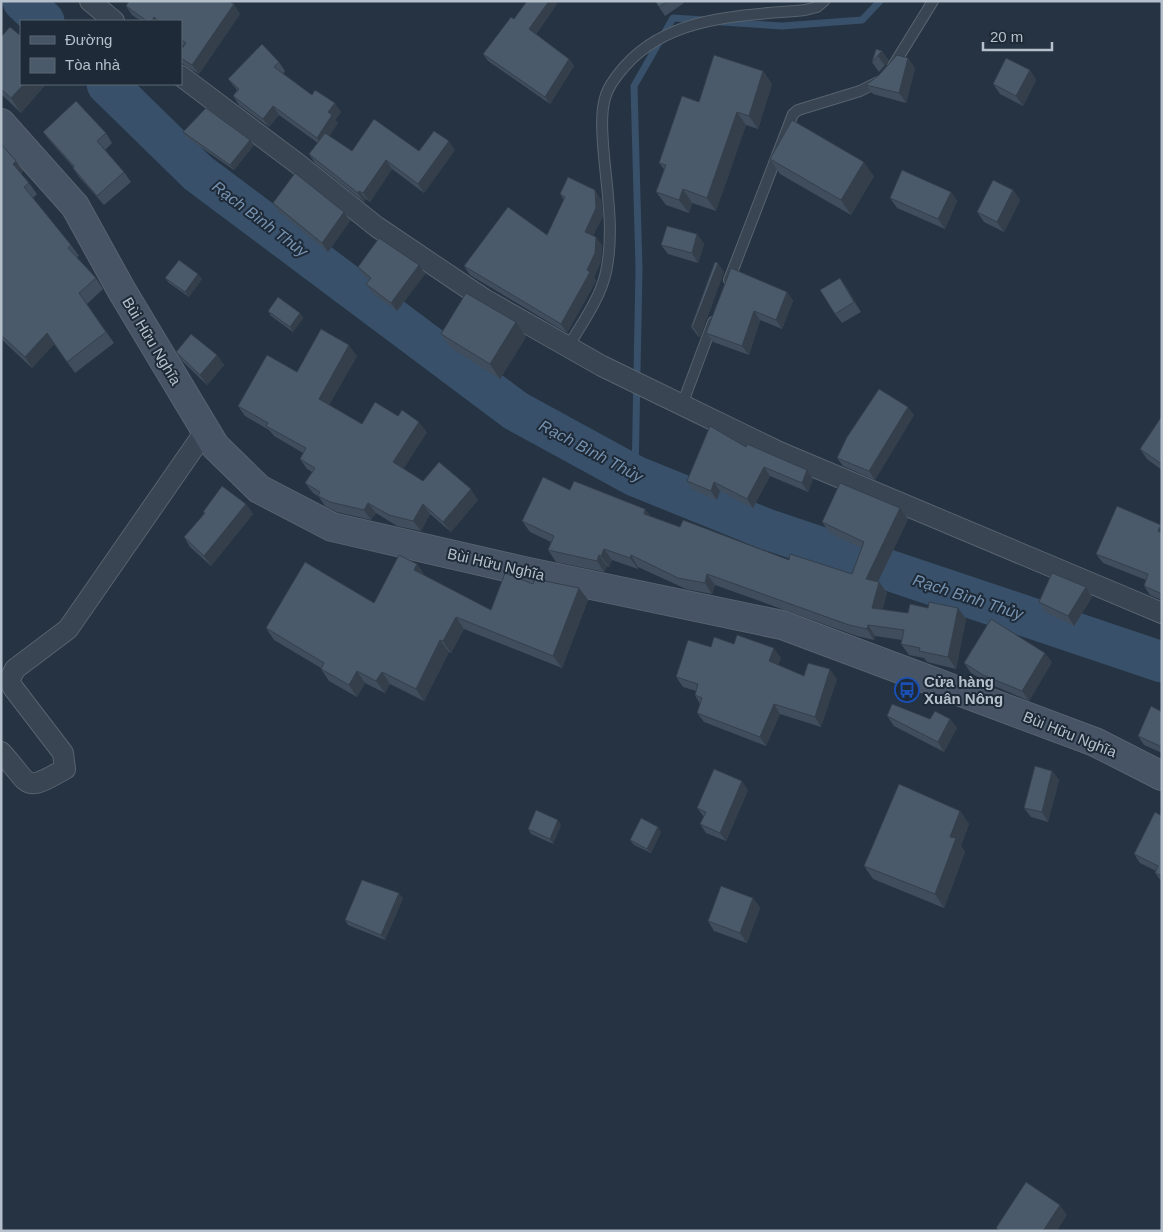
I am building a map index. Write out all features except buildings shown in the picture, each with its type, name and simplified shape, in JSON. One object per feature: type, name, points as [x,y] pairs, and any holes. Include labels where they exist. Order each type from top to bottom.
[{"type":"main road","name":"Bùi Hữu Nghĩa","points":[[1,123],[75,206],[122,291],[215,446],[260,489],[332,527],[524,571],[782,625],[1095,742],[1162,776]]},
{"type":"street","points":[[90,1],[113,20]]},
{"type":"street","points":[[182,77],[298,164],[377,227],[484,299],[602,366],[779,452],[1162,614]]},
{"type":"street","points":[[1,752],[26,781],[32,785],[39,784],[65,769],[63,753],[14,689],[9,681],[11,676],[15,669],[68,629],[206,430]]},
{"type":"lane","points":[[568,347],[595,301],[606,272],[610,240],[610,216],[603,145],[603,109],[605,97],[618,74],[646,48],[677,30],[727,18],[805,10],[817,7],[824,1]]},
{"type":"lane","points":[[726,286],[793,114],[798,110],[872,86],[885,77],[902,54],[933,1]]},
{"type":"lane","points":[[682,405],[716,313]]},
{"type":"waterway","name":"Rạch Bình Thủy","points":[[23,1],[43,20]]},
{"type":"waterway","points":[[722,22],[782,26],[862,20],[880,1]]},
{"type":"waterway","points":[[635,476],[639,269],[634,86],[673,18],[704,20]]},
{"type":"waterway","name":"Rạch Bình Thủy","points":[[108,85],[198,173],[516,411],[635,476],[766,529],[1162,662]]},
{"type":"place","name":"Cửa hàng Xuân Nông","points":[[907,690]]}]
